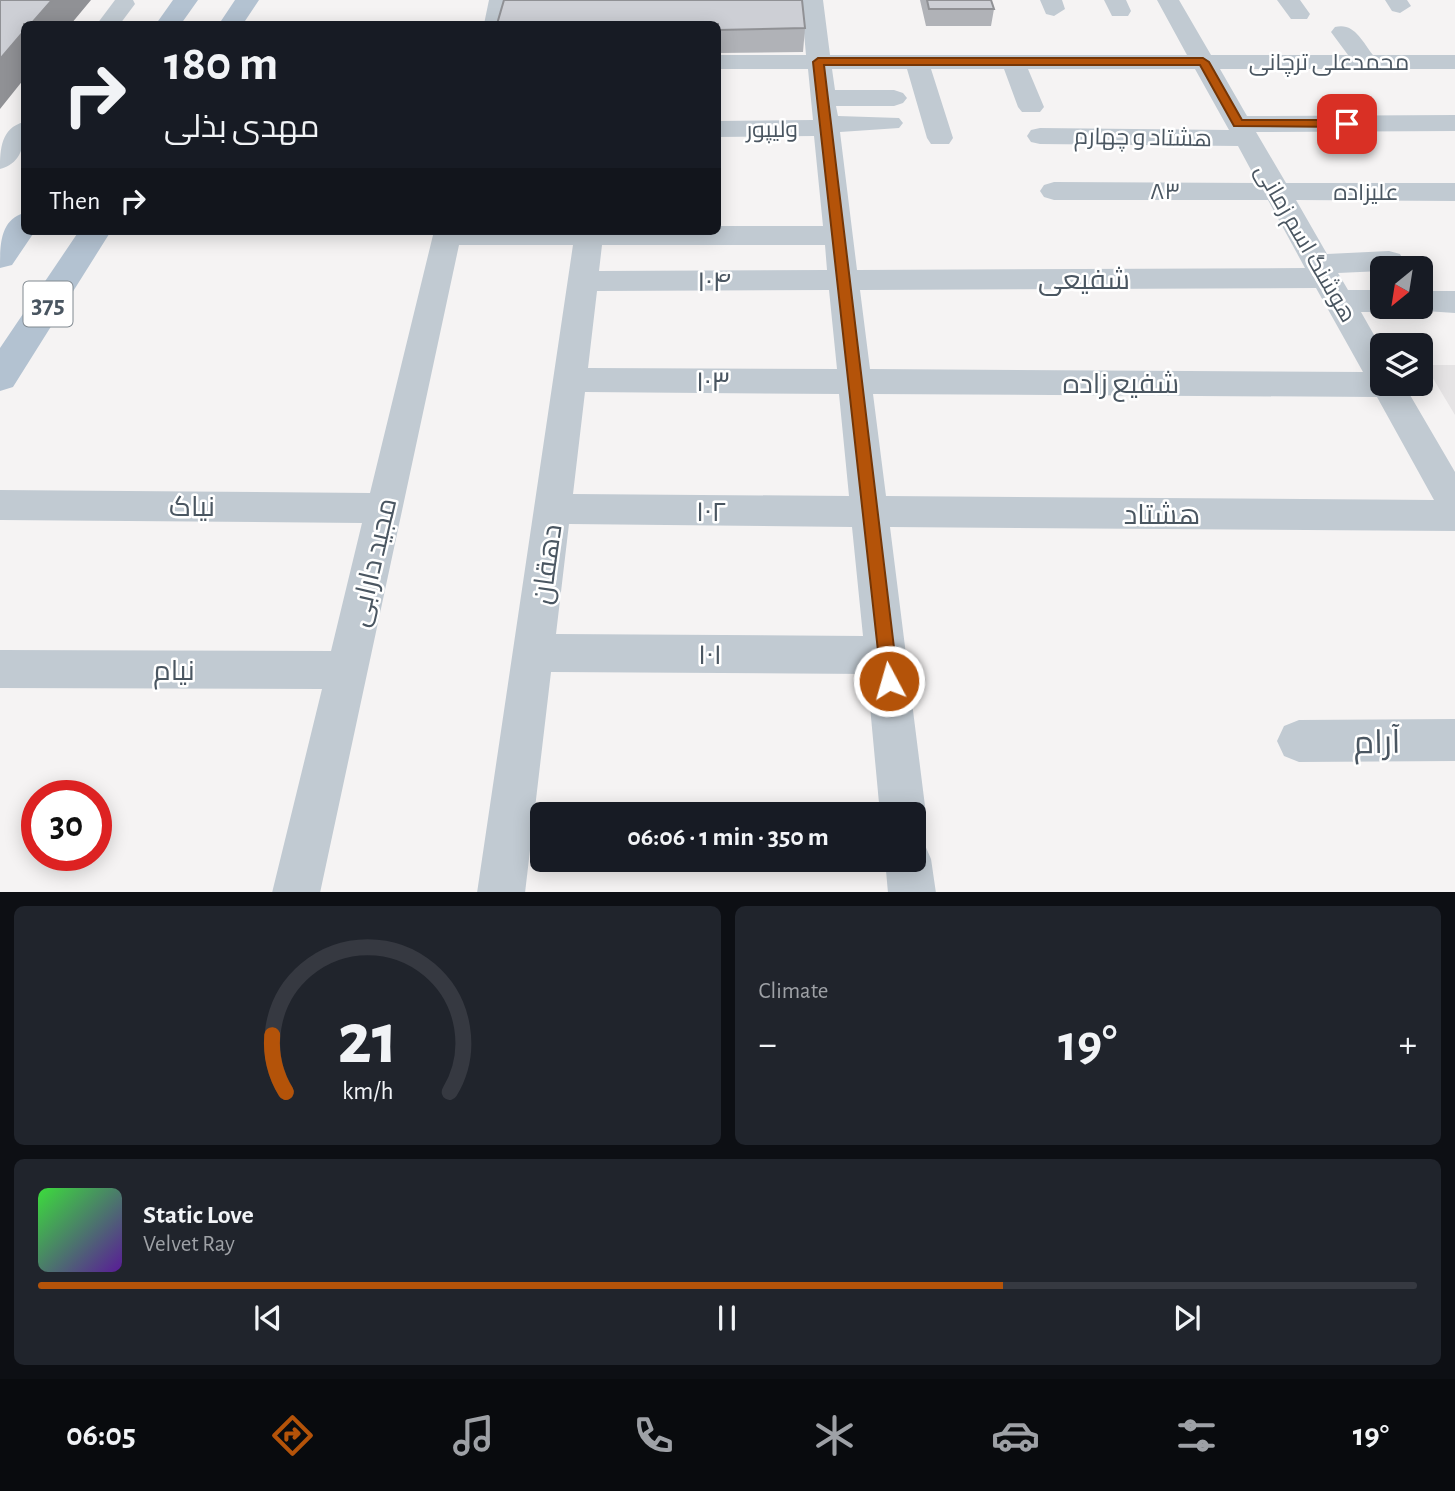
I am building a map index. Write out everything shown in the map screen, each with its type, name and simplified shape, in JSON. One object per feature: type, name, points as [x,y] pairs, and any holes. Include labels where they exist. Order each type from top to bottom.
[{"type":"main road","points":[[170,21],[186,0]]},
{"type":"main road","points":[[232,21],[247,0]]},
{"type":"main road","name":"375","points":[[0,257],[21,227]]},
{"type":"main road","name":"375","points":[[0,377],[92,235]]},
{"type":"street","points":[[496,21],[500,0]]},
{"type":"street","points":[[811,0],[902,802]]},
{"type":"street","name":"هوشنگ اسم زمانی","points":[[1168,0],[1370,355]]},
{"type":"street","points":[[110,21],[124,4]]},
{"type":"street","points":[[1343,32],[1366,62]]},
{"type":"street","name":"محمدعلی ترچانی","points":[[721,62],[1013,62],[1114,52],[1203,62],[1455,62]]},
{"type":"street","points":[[917,62],[940,138]]},
{"type":"street","points":[[1013,62],[1031,107]]},
{"type":"street","name":"ولیپور","points":[[721,129],[892,110]]},
{"type":"street","name":"هشتاد و چهارم","points":[[1040,136],[1455,123]]},
{"type":"street","points":[[0,161],[21,135]]},
{"type":"street","name":"۸۳","points":[[1054,191],[1277,191]]},
{"type":"street","name":"علیزاده","points":[[1277,191],[1455,192]]},
{"type":"street","name":"مجید دارابی","points":[[296,892],[447,235]]},
{"type":"street","points":[[518,235],[838,235]]},
{"type":"street","name":"دهقان","points":[[502,892],[589,236]]},
{"type":"street","points":[[1328,281],[1370,267]]},
{"type":"street","name":"۱۰۴","points":[[585,281],[843,281]]},
{"type":"street","name":"شفیعی","points":[[843,281],[1328,281]]},
{"type":"street","points":[[1328,281],[1370,297]]},
{"type":"street","points":[[1433,302],[1455,302]]},
{"type":"street","name":"۱۰۳","points":[[571,380],[855,382]]},
{"type":"street","name":"شفیع زاده","points":[[855,382],[1370,382]]},
{"type":"street","name":"هوشنگ اسم زمانی","points":[[1393,396],[1455,505]]},
{"type":"street","name":"نیاک","points":[[0,505],[384,508]]},
{"type":"street","name":"۱۰۲","points":[[554,509],[869,512]]},
{"type":"street","name":"هشتاد","points":[[869,512],[1455,516]]},
{"type":"street","name":"۱۰۱","points":[[534,653],[886,654]]},
{"type":"street","name":"نیام","points":[[0,669],[347,670]]},
{"type":"street","name":"آرام","points":[[1299,741],[1455,740]]},
{"type":"street","points":[[910,872],[912,892]]},
{"type":"shaded area","points":[[1433,365],[1455,365],[1455,415],[1433,378]]},
{"type":"building","points":[[0,0],[52,0],[34,21],[21,21],[21,34],[0,59]]},
{"type":"building","points":[[504,0],[802,0],[805,28],[721,30],[721,21],[498,21]]},
{"type":"building","points":[[927,0],[991,0],[994,9],[929,9]]},
{"type":"route","points":[[889,681],[818,62],[1203,62],[1238,124],[1347,124]]}]
